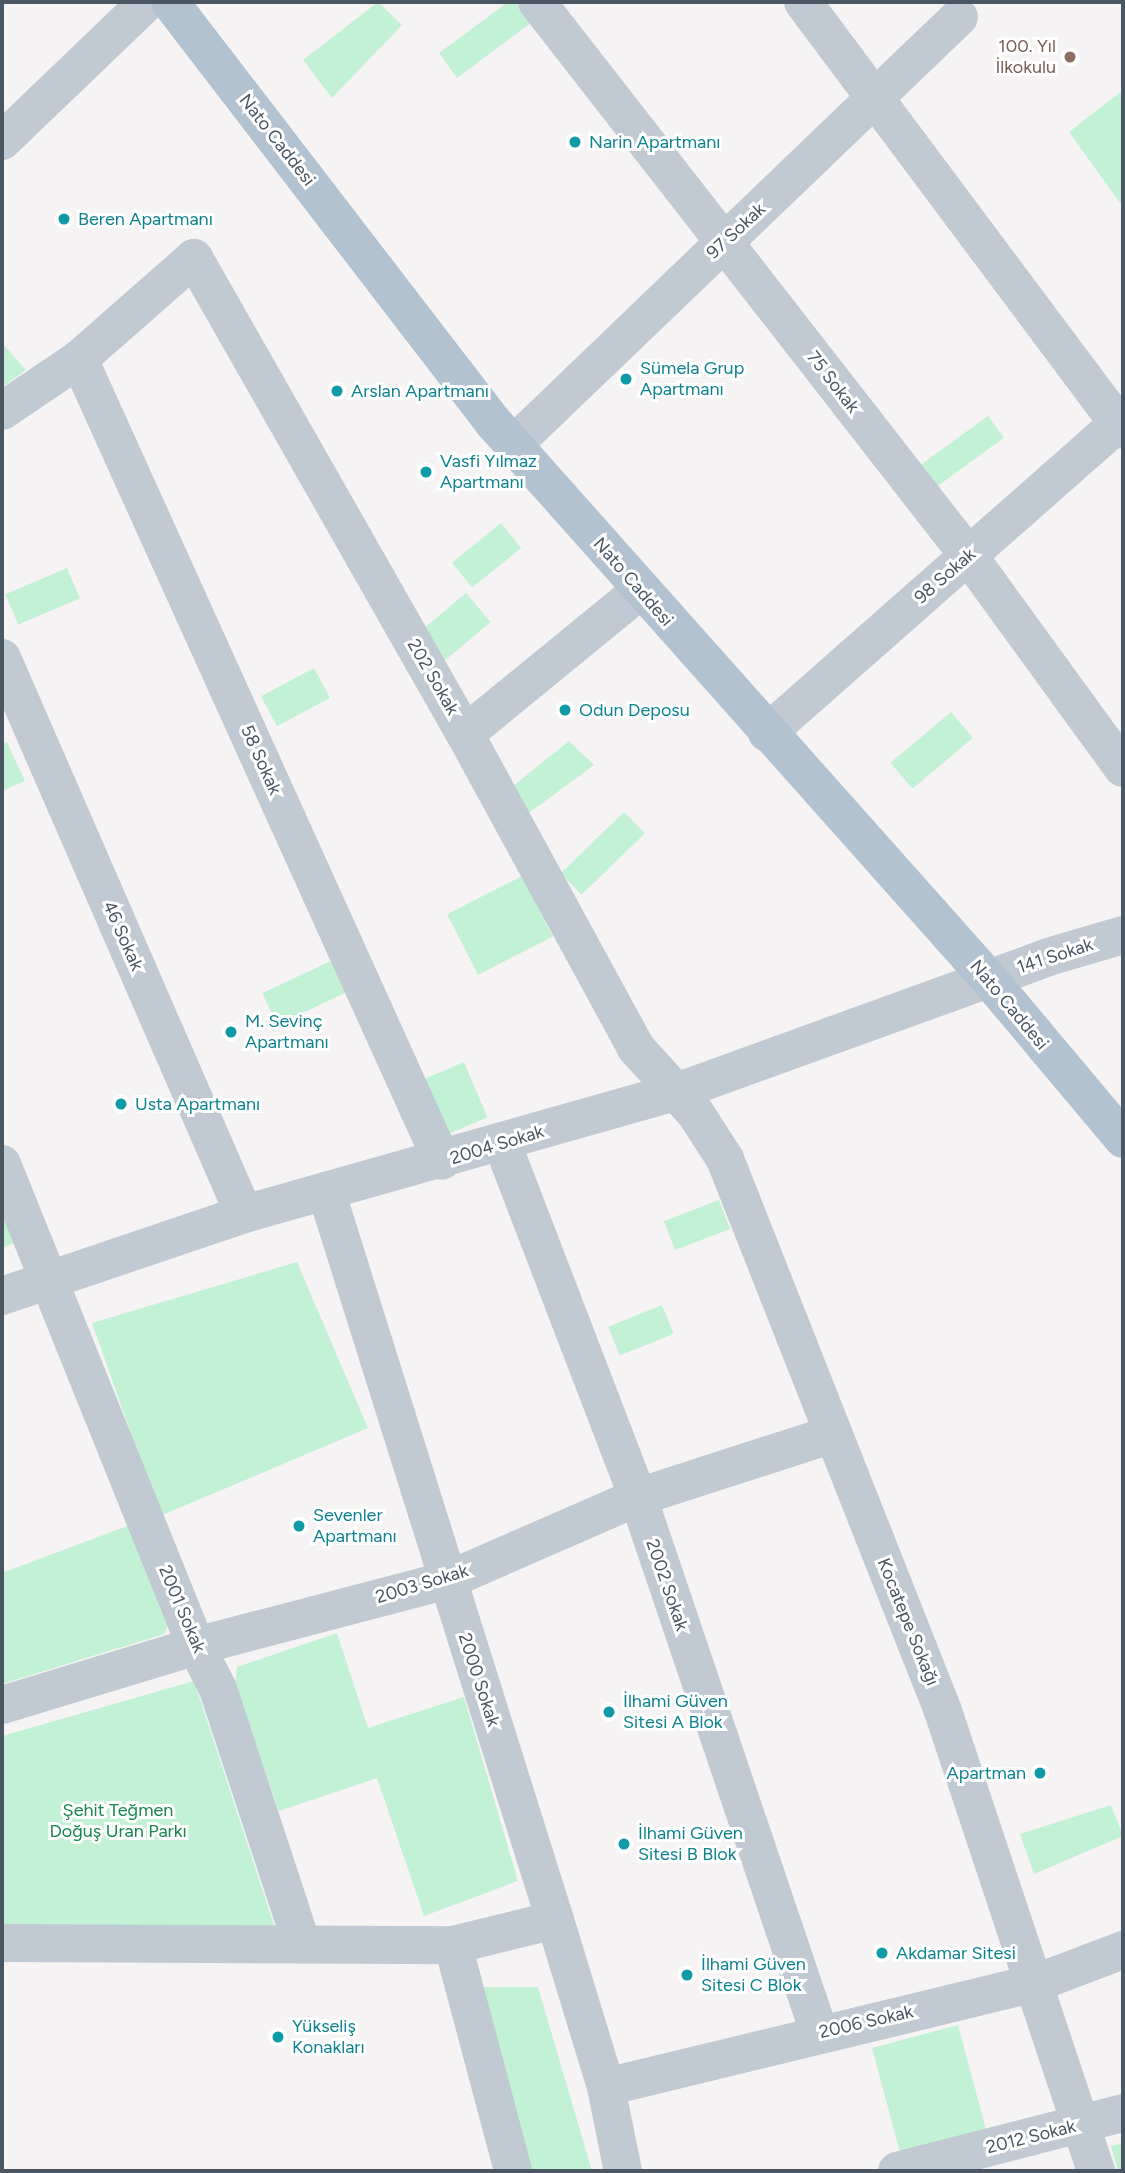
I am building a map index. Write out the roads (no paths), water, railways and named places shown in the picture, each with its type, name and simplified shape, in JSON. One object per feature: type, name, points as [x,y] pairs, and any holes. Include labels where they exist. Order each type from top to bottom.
[{"type":"main road","name":"Nato Caddesi","points":[[170,2],[513,445],[640,591],[988,978],[1123,1139]]},
{"type":"street","points":[[2,141],[147,2]]},
{"type":"street","name":"75 Sokak","points":[[537,2],[968,555],[1123,768]]},
{"type":"street","points":[[803,2],[1122,424]]},
{"type":"street","name":"97 Sokak","points":[[513,445],[959,18]]},
{"type":"street","name":"202 Sokak","points":[[79,359],[194,258],[465,734],[636,1048],[676,1092]]},
{"type":"street","points":[[2,411],[79,359]]},
{"type":"street","name":"58 Sokak","points":[[79,359],[442,1161]]},
{"type":"street","name":"98 Sokak","points":[[767,733],[968,555],[1122,424]]},
{"type":"street","points":[[465,734],[640,591]]},
{"type":"street","name":"46 Sokak","points":[[2,658],[244,1214]]},
{"type":"street","name":"141 Sokak","points":[[988,978],[1123,935]]},
{"type":"street","name":"2004 Sokak","points":[[2,1296],[244,1214],[442,1161],[676,1092],[988,978]]},
{"type":"street","name":"Kocatepe Sokağı","points":[[676,1092],[725,1159],[943,1711],[1036,1983],[1096,2171]]},
{"type":"street","name":"2002 Sokak","points":[[502,1143],[638,1497],[819,2032]]},
{"type":"street","name":"2001 Sokak","points":[[2,1164],[196,1646],[218,1689],[300,1942]]},
{"type":"street","name":"2000 Sokak","points":[[326,1191],[606,2087],[623,2171]]},
{"type":"street","name":"2003 Sokak","points":[[2,1705],[196,1646],[448,1580],[638,1497],[833,1434]]},
{"type":"street","points":[[2,1943],[300,1942],[453,1945],[555,1920]]},
{"type":"street","points":[[453,1945],[513,2171]]},
{"type":"street","name":"2006 Sokak","points":[[606,2087],[819,2032],[1036,1983],[1123,1950]]},
{"type":"street","name":"2012 Sokak","points":[[897,2171],[1123,2113]]},
{"type":"place","name":"100. Yıl İlkokulu","points":[[1070,57]]},
{"type":"place","name":"Narin Apartmanı","points":[[575,142]]},
{"type":"place","name":"Beren Apartmanı","points":[[64,219]]},
{"type":"place","name":"Sümela Grup Apartmanı","points":[[626,379]]},
{"type":"place","name":"Arslan Apartmanı","points":[[337,391]]},
{"type":"place","name":"Vasfi Yılmaz Apartmanı","points":[[426,472]]},
{"type":"place","name":"Odun Deposu","points":[[565,710]]},
{"type":"place","name":"M. Sevinç Apartmanı","points":[[231,1032]]},
{"type":"place","name":"Usta Apartmanı","points":[[121,1104]]},
{"type":"place","name":"Sevenler Apartmanı","points":[[299,1526]]},
{"type":"place","name":"İlhami Güven Sitesi A Blok","points":[[609,1712]]},
{"type":"place","name":"Apartman","points":[[1040,1773]]},
{"type":"place","name":"İlhami Güven Sitesi B Blok","points":[[624,1844]]},
{"type":"place","name":"Akdamar Sitesi","points":[[882,1953]]},
{"type":"place","name":"İlhami Güven Sitesi C Blok","points":[[687,1975]]},
{"type":"place","name":"Yükseliş Konakları","points":[[278,2037]]},
{"type":"park label","name":"Şehit Teğmen Doğuş Uran Parkı","points":[[118,1821]]}]
